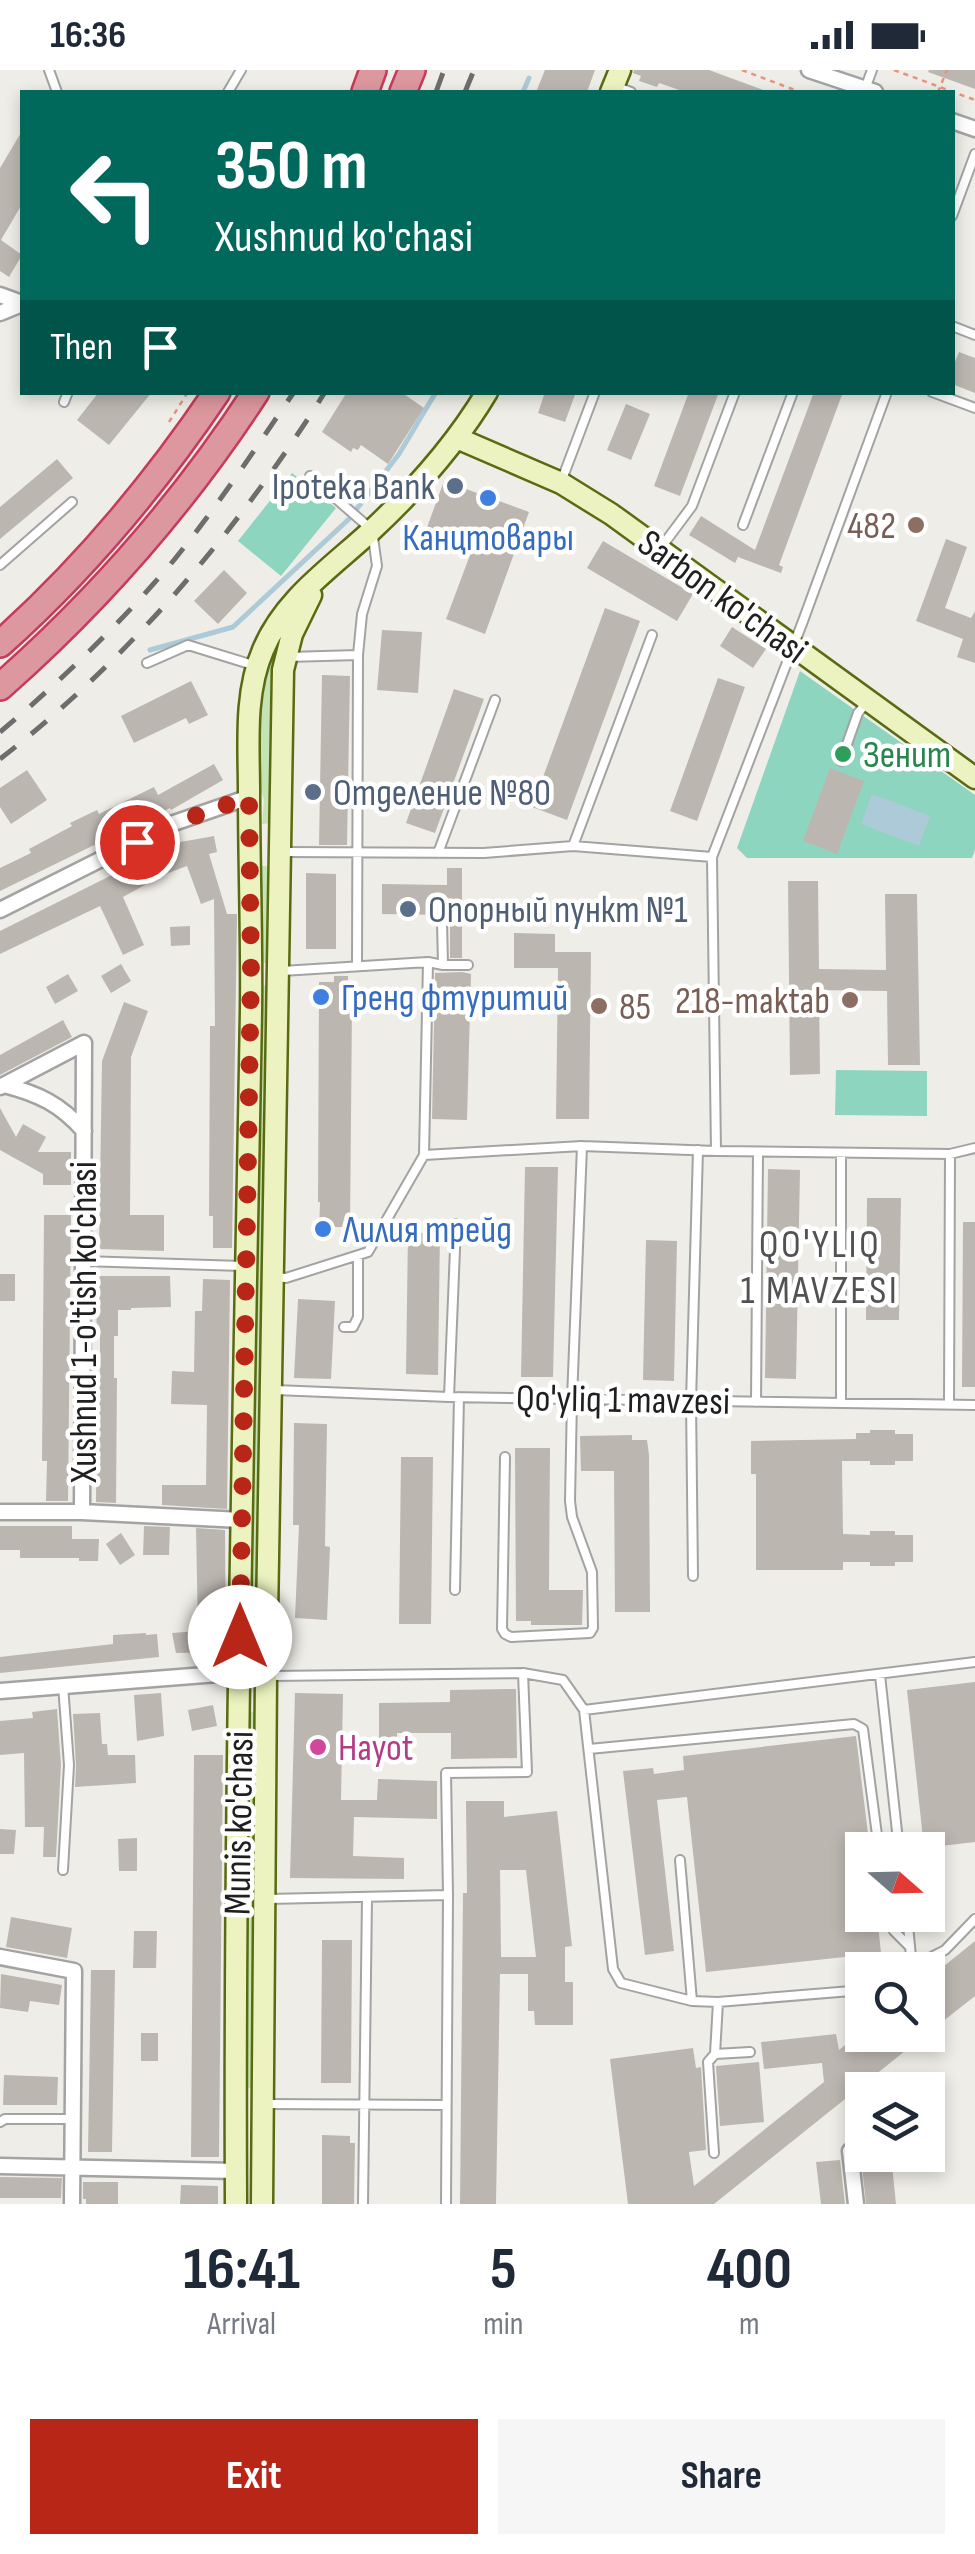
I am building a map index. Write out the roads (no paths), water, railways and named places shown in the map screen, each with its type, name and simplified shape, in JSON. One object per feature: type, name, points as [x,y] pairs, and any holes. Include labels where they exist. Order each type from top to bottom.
[{"type":"highway","points":[[0,644],[97,548],[170,459],[215,395]]},
{"type":"highway","points":[[0,687],[68,626],[141,548],[206,466],[254,395]]},
{"type":"street","points":[[810,70],[867,90]]},
{"type":"street","name":"Munis ko'chasi","points":[[236,2204],[240,1520],[251,972],[249,718],[256,666],[273,628],[285,612],[372,530],[457,438],[484,395]]},
{"type":"street","name":"Sarbon ko'chasi","points":[[457,438],[561,483],[611,514],[975,778]]},
{"type":"street","name":"Munis ko'chasi","points":[[262,2204],[266,1676],[283,670],[302,610],[328,568]]},
{"type":"street","points":[[0,910],[172,824],[249,797]]},
{"type":"street","points":[[249,840],[279,846]]},
{"type":"street","points":[[251,972],[278,972]]},
{"type":"street","name":"Xushnud 1-o'tish ko'chasi","points":[[2,1086],[84,1044],[82,1512]]},
{"type":"street","name":"Xushnud 1-o'tish ko'chasi","points":[[2,1086],[30,1091],[66,1112],[84,1132]]},
{"type":"street","points":[[0,1512],[240,1520]]},
{"type":"street","points":[[0,1691],[218,1674],[266,1676]]},
{"type":"street","points":[[236,1884],[265,1892]]},
{"type":"street","points":[[0,1957],[74,1970],[72,2204]]},
{"type":"street","points":[[236,2105],[263,2104]]},
{"type":"street","points":[[0,2166],[236,2171]]},
{"type":"street","points":[[852,2172],[856,2204]]},
{"type":"lane","points":[[955,208],[975,154]]},
{"type":"lane","points":[[64,402],[67,395]]},
{"type":"lane","points":[[561,483],[594,395]]},
{"type":"lane","points":[[660,550],[692,506],[734,395]]},
{"type":"lane","points":[[743,525],[792,395]]},
{"type":"lane","points":[[716,1151],[712,858],[886,395]]},
{"type":"lane","points":[[940,395],[975,408]]},
{"type":"lane","points":[[310,476],[372,530],[378,566],[362,614],[358,655],[357,966]]},
{"type":"lane","points":[[0,565],[72,502]]},
{"type":"lane","points":[[574,846],[652,635]]},
{"type":"lane","points":[[147,663],[188,646],[256,666]]},
{"type":"lane","points":[[286,658],[358,655]]},
{"type":"lane","points":[[438,853],[495,700]]},
{"type":"lane","points":[[841,760],[858,713],[868,701]]},
{"type":"lane","points":[[279,846],[358,853],[484,853],[574,846],[712,858]]},
{"type":"lane","points":[[442,922],[442,965]]},
{"type":"lane","points":[[278,972],[428,962],[468,965]]},
{"type":"lane","points":[[273,1277],[286,1278],[368,1252],[424,1155],[428,962]]},
{"type":"lane","points":[[424,1155],[582,1146],[950,1154],[975,1148]]},
{"type":"lane","points":[[505,1457],[502,1628],[510,1636],[590,1633],[592,1572],[572,1518],[572,1399],[582,1146]]},
{"type":"lane","points":[[693,1576],[691,1401],[698,1150]]},
{"type":"lane","points":[[756,1402],[758,1152]]},
{"type":"lane","points":[[841,1153],[841,1403]]},
{"type":"lane","points":[[949,1404],[950,1154]]},
{"type":"lane","points":[[455,1590],[456,1224]]},
{"type":"lane","points":[[344,1327],[353,1327],[358,1317],[358,1256]]},
{"type":"lane","points":[[82,1261],[246,1266]]},
{"type":"lane","name":"Qo'yliq 1 mavzesi","points":[[270,1390],[454,1397],[975,1405]]},
{"type":"lane","points":[[584,1710],[975,1662]]},
{"type":"lane","points":[[266,1676],[522,1673],[563,1680],[584,1710],[613,1968],[620,1983],[718,2002],[845,1991]]},
{"type":"lane","points":[[446,2204],[446,1774],[527,1772],[522,1673]]},
{"type":"lane","points":[[880,1675],[897,1832]]},
{"type":"lane","points":[[63,1870],[70,1765],[64,1685]]},
{"type":"lane","points":[[589,1749],[854,1724],[863,1729],[877,1832]]},
{"type":"lane","points":[[680,1860],[692,2000]]},
{"type":"lane","points":[[265,1892],[367,1898],[448,1894]]},
{"type":"lane","points":[[363,2204],[367,1898]]},
{"type":"lane","points":[[941,1952],[975,1919]]},
{"type":"lane","points":[[895,1932],[910,1947]]},
{"type":"lane","points":[[908,1932],[910,1952]]},
{"type":"lane","points":[[714,2153],[708,2062],[714,2054],[718,2002]]},
{"type":"lane","points":[[714,2054],[750,2052]]},
{"type":"lane","points":[[263,2104],[446,2105]]},
{"type":"lane","points":[[0,2122],[71,2120]]},
{"type":"water","points":[[872,794],[930,816],[919,846],[861,824]]},
{"type":"waterway","points":[[524,90],[529,78]]},
{"type":"waterway","points":[[150,650],[233,627],[349,519],[399,454],[434,395]]},
{"type":"railway","points":[[437,90],[444,70]]},
{"type":"railway","points":[[466,90],[474,70]]},
{"type":"railway","points":[[0,732],[91,650],[155,583],[236,478],[292,395]]},
{"type":"railway","points":[[0,759],[93,679],[178,590],[256,494],[323,395]]},
{"type":"place","name":"Ipoteka Bank","points":[[455,486]]},
{"type":"place","name":"Канцтовары","points":[[488,498]]},
{"type":"place","name":"482","points":[[916,525]]},
{"type":"place","name":"Зенит","points":[[843,754]]},
{"type":"place","name":"Отделение №80","points":[[313,792]]},
{"type":"place","name":"Опорный пункт №1","points":[[408,909]]},
{"type":"place","name":"Гренд фтуритий","points":[[321,997]]},
{"type":"place","name":"218-maktab","points":[[850,1000]]},
{"type":"place","name":"85","points":[[599,1006]]},
{"type":"place","name":"Лилия трейд","points":[[323,1229]]},
{"type":"place","name":"Hayot","points":[[318,1747]]},
{"type":"district","name":"QO'YLIQ 1 MAVZESI","points":[[820,1266]]}]
